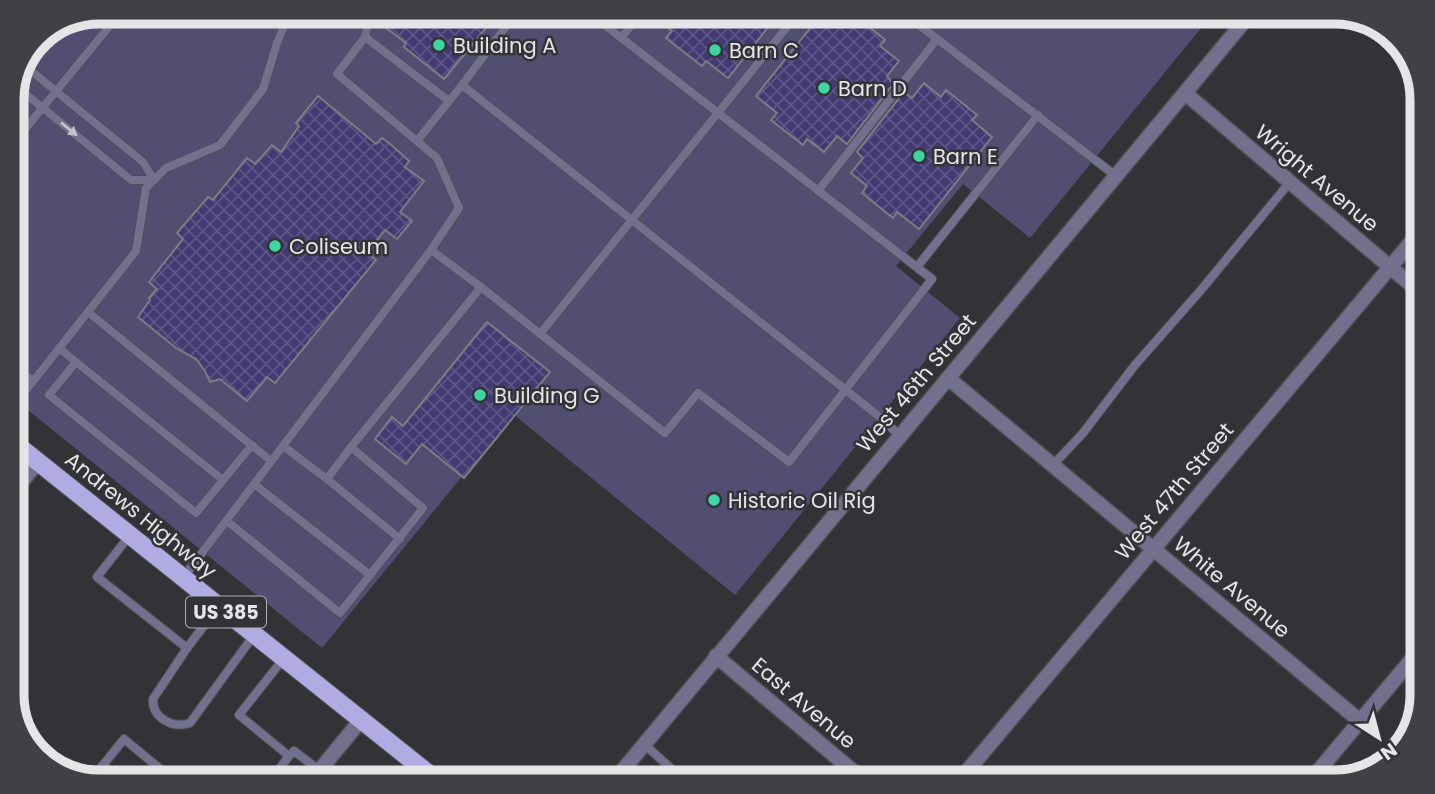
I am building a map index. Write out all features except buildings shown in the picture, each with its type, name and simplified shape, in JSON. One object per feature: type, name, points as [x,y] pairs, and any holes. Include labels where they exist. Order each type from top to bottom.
[{"type":"main road","name":"Andrews Highway","points":[[25,452],[424,770]]},
{"type":"street","name":"West 46th Street","points":[[624,770],[716,656],[1242,24]]},
{"type":"street","name":"Wright Avenue","points":[[1185,93],[1410,284]]},
{"type":"street","name":"West 47th Street","points":[[968,770],[1410,244]]},
{"type":"street","name":"White Avenue","points":[[948,378],[1360,721]]},
{"type":"street","points":[[25,478],[38,462]]},
{"type":"street","name":"East Avenue","points":[[716,656],[852,770]]},
{"type":"street","points":[[1319,770],[1410,661]]},
{"type":"street","points":[[320,770],[361,720]]},
{"type":"lane","points":[[25,128],[111,24]]},
{"type":"lane","points":[[25,391],[136,251],[146,188],[166,167],[220,145],[263,89],[285,24]]},
{"type":"lane","points":[[183,578],[431,250],[459,208],[437,158],[337,74],[365,37],[368,24]]},
{"type":"lane","points":[[417,141],[508,24]]},
{"type":"lane","points":[[431,250],[665,433],[698,393],[789,463],[932,279],[603,24]]},
{"type":"lane","points":[[621,38],[632,24]]},
{"type":"lane","points":[[540,334],[789,24]]},
{"type":"lane","points":[[918,24],[1116,176]]},
{"type":"lane","points":[[365,37],[449,101]]},
{"type":"lane","points":[[818,191],[937,39]]},
{"type":"lane","points":[[30,70],[143,162],[154,180]]},
{"type":"lane","points":[[461,85],[900,436]]},
{"type":"lane","points":[[25,94],[131,180],[154,180]]},
{"type":"lane","points":[[917,267],[1038,115]]},
{"type":"lane","points":[[1053,465],[1083,433],[1135,365],[1290,182]]},
{"type":"lane","points":[[327,479],[481,287]]},
{"type":"lane","points":[[88,312],[271,461]]},
{"type":"lane","points":[[60,348],[223,480]]},
{"type":"lane","points":[[76,362],[49,395],[196,513],[252,445]]},
{"type":"lane","points":[[25,375],[33,381]]},
{"type":"lane","points":[[283,446],[400,539]]},
{"type":"lane","points":[[226,521],[340,613],[423,508],[351,447]]},
{"type":"lane","points":[[254,484],[370,575]]},
{"type":"lane","points":[[130,535],[97,577],[187,648]]},
{"type":"lane","points":[[219,606],[153,699],[152,708],[159,716],[181,726],[190,723],[254,635]]},
{"type":"lane","points":[[284,658],[239,715],[289,756]]},
{"type":"lane","points":[[99,770],[124,739],[161,770]]},
{"type":"lane","points":[[644,744],[673,770]]},
{"type":"lane","points":[[278,770],[294,751],[310,770]]},
{"type":"lane","points":[[103,765],[109,770]]},
{"type":"shaded area","points":[[99,24],[1204,24],[1030,238],[963,184],[896,266],[960,318],[735,595],[513,414],[322,648],[25,408],[25,94],[32,66],[50,43],[62,34],[75,28]]},
{"type":"place","name":"Building A","points":[[439,45]]},
{"type":"place","name":"Barn C","points":[[715,50]]},
{"type":"place","name":"Barn D","points":[[824,88]]},
{"type":"place","name":"Barn E","points":[[919,156]]},
{"type":"place","name":"Coliseum","points":[[275,246]]},
{"type":"place","name":"Building G","points":[[480,395]]},
{"type":"place","name":"Historic Oil Rig","points":[[714,500]]}]
